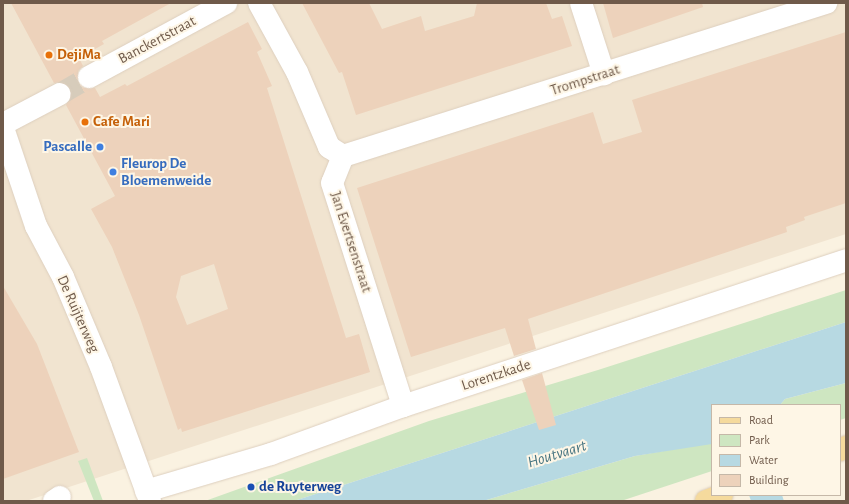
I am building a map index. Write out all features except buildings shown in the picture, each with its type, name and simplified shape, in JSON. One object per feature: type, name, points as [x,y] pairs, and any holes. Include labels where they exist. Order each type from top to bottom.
[{"type":"main road","points":[[706,501],[719,496]]},
{"type":"street","name":"Banckertstraat","points":[[89,77],[226,3]]},
{"type":"street","points":[[259,3],[297,72],[329,147],[344,156]]},
{"type":"street","points":[[581,3],[604,74]]},
{"type":"street","name":"Trompstraat","points":[[344,156],[826,3]]},
{"type":"street","points":[[3,124],[60,94]]},
{"type":"street","name":"De Ruijterweg","points":[[3,128],[36,226],[62,277],[99,360],[148,496]]},
{"type":"street","name":"Jan Evertsenstraat","points":[[344,156],[332,183],[403,406]]},
{"type":"street","name":"Lorentzkade","points":[[148,496],[271,454],[403,406],[846,260]]},
{"type":"shaded area","points":[[3,3],[846,3],[846,234],[26,501],[3,501]]},
{"type":"green space","points":[[846,290],[846,322],[294,501],[205,501],[429,421],[598,370]]},
{"type":"green space","points":[[846,383],[846,418],[841,420],[841,404],[781,404],[785,399]]},
{"type":"green space","points":[[709,443],[711,444],[711,471],[621,501],[483,501],[635,456]]},
{"type":"green space","points":[[87,458],[103,501],[94,501],[78,461]]},
{"type":"water","name":"Houtvaart","points":[[846,322],[846,383],[785,399],[781,404],[711,404],[711,444],[635,456],[483,501],[294,501]]},
{"type":"water","points":[[749,496],[782,496],[784,501],[751,501]]},
{"type":"tunnel","points":[[60,94],[89,77]]},
{"type":"place","name":"DejiMa","points":[[49,55]]},
{"type":"place","name":"Cafe Mari","points":[[85,122]]},
{"type":"place","name":"Pascalle","points":[[100,147]]},
{"type":"place","name":"Fleurop De Bloemenweide","points":[[113,172]]},
{"type":"place","name":"de Ruyterweg","points":[[251,487]]}]
